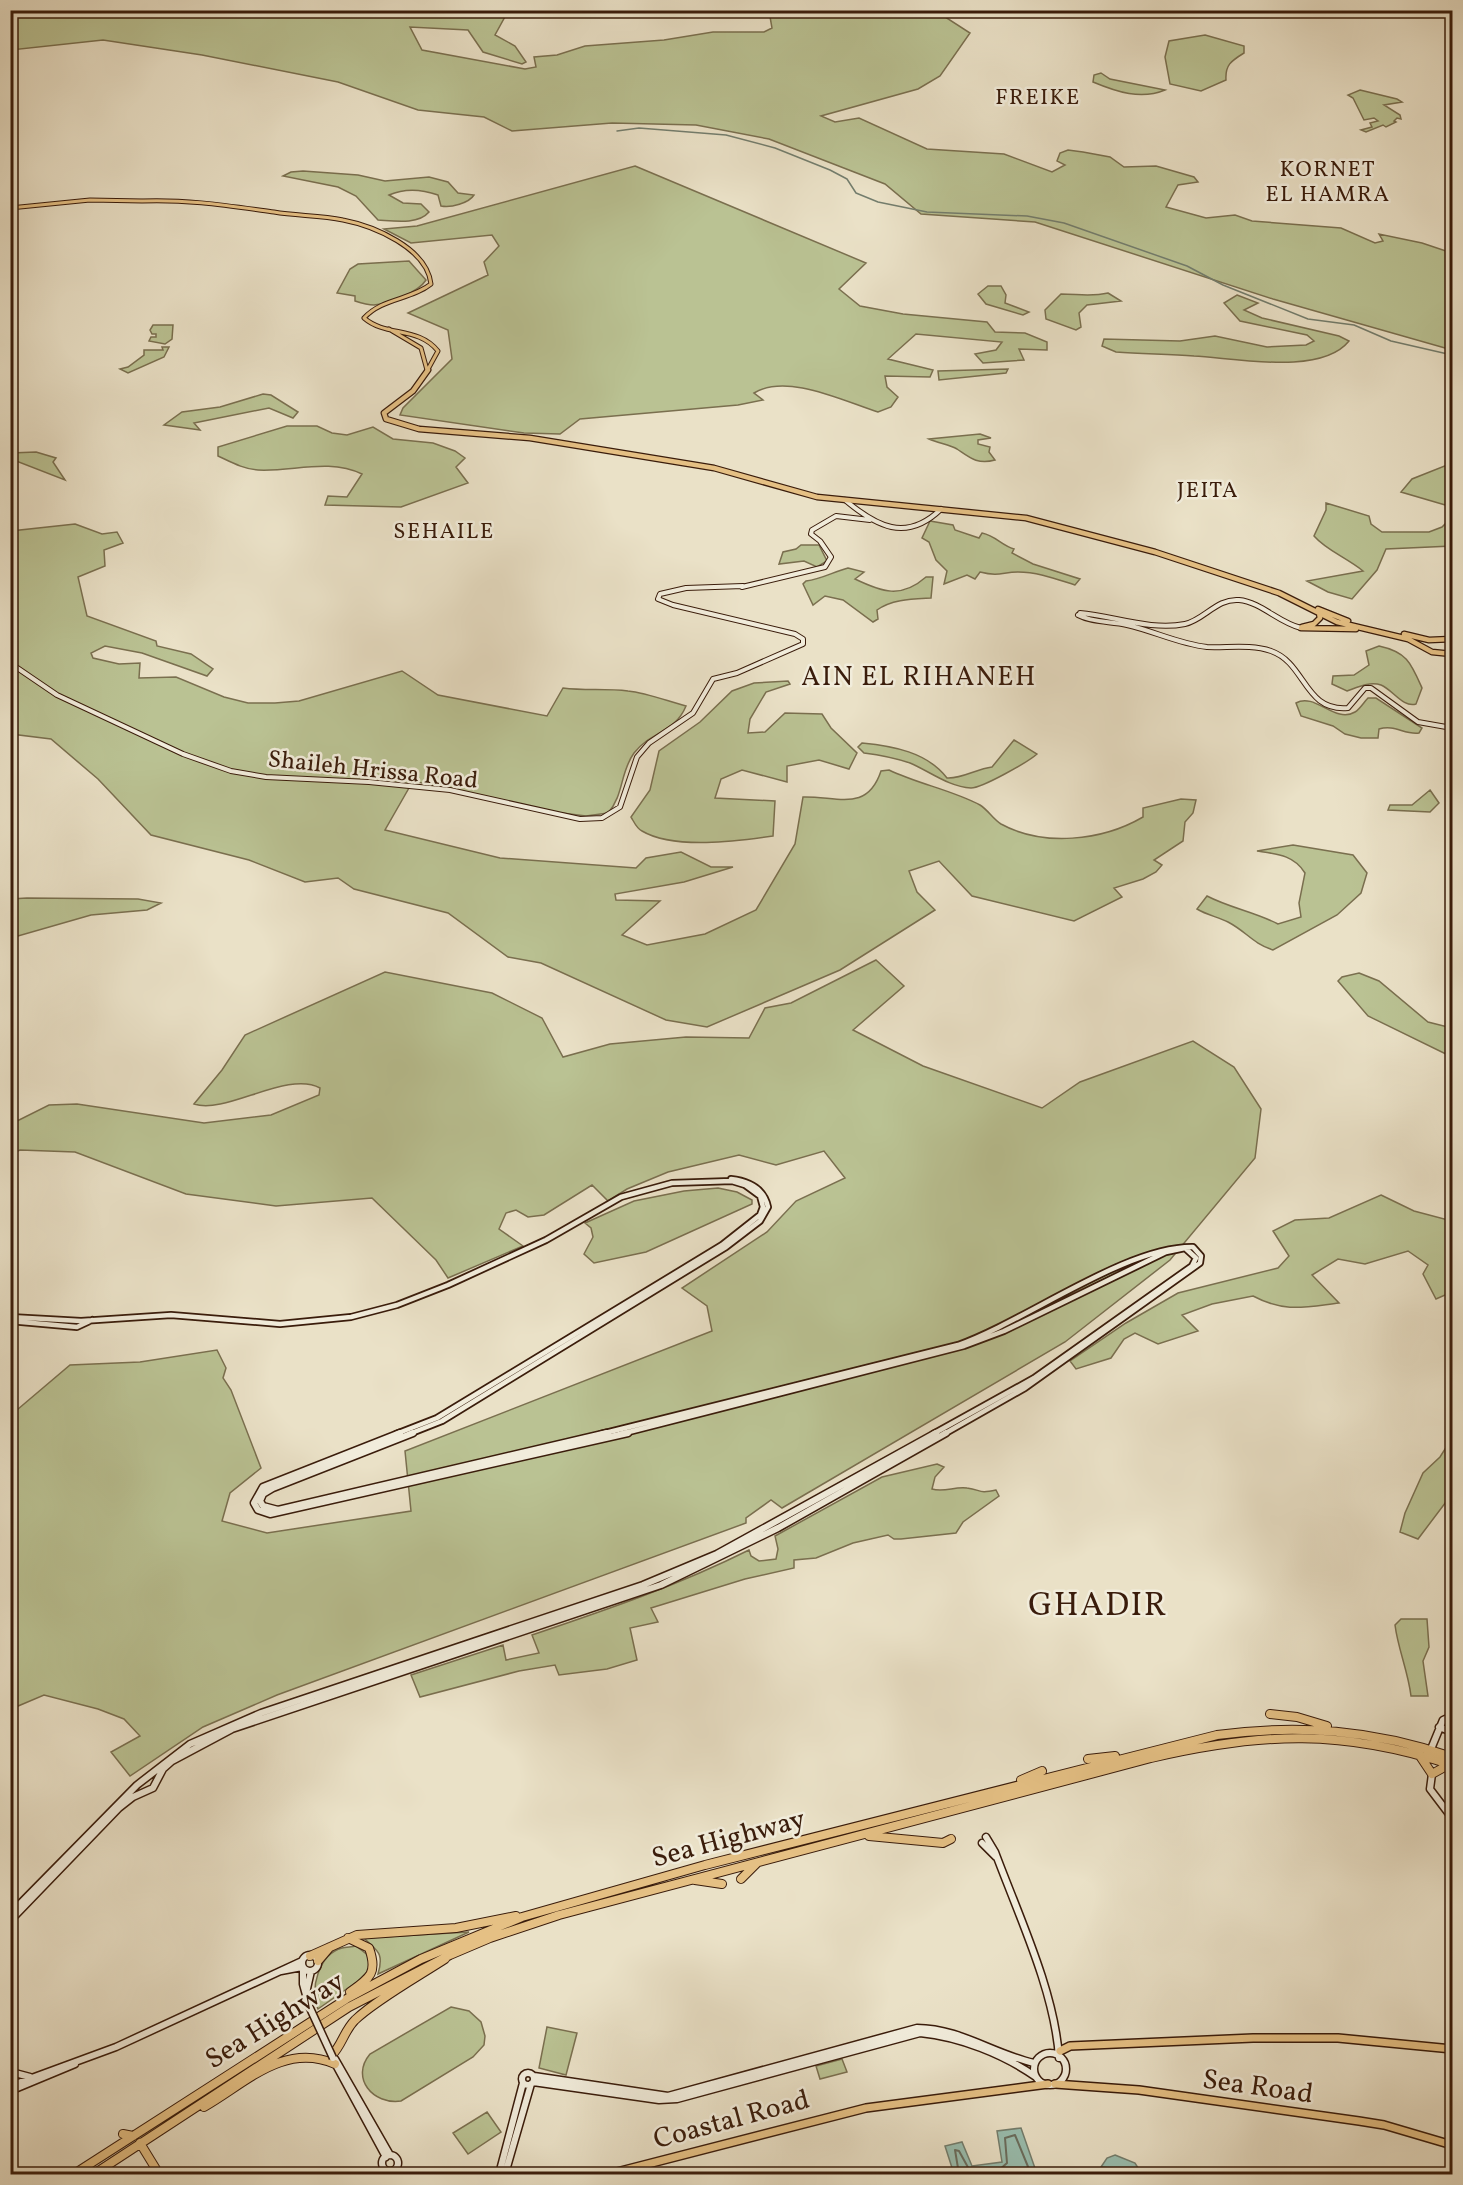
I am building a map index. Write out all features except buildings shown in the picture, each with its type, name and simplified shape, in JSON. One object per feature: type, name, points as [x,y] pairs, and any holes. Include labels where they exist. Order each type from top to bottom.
[{"type":"highway","points":[[196,205],[204,210]]},
{"type":"highway","points":[[249,209],[351,221],[379,233],[417,257],[431,273],[431,284],[422,291],[365,315],[366,321],[405,331],[433,344],[438,351],[435,360],[427,370]]},
{"type":"highway","points":[[402,336],[401,332],[405,331]]},
{"type":"highway","points":[[1270,1714],[1308,1719],[1330,1728]]},
{"type":"highway","name":"Sea Highway","points":[[73,2171],[133,2136],[333,2007],[421,1959],[522,1917],[1006,1787],[1199,1738],[1255,1729],[1330,1728],[1371,1733],[1431,1749],[1452,1762]]},
{"type":"highway","name":"Sea Highway","points":[[94,2175],[349,2007],[450,1955],[529,1924],[1162,1755],[1228,1741],[1281,1735],[1318,1736],[1369,1742],[1452,1762]]},
{"type":"highway","points":[[1417,1752],[1432,1774],[1452,1762]]},
{"type":"highway","points":[[1088,1759],[1137,1754]]},
{"type":"highway","points":[[1006,1787],[1042,1771]]},
{"type":"highway","points":[[865,1835],[943,1843],[951,1839]]},
{"type":"highway","points":[[741,1879],[758,1862]]},
{"type":"highway","points":[[692,1880],[722,1884]]},
{"type":"highway","points":[[310,1956],[347,1938],[366,1933],[456,1928],[522,1917]]},
{"type":"highway","points":[[333,2007],[334,2001],[369,1979],[374,1967],[374,1957],[369,1948],[347,1938]]},
{"type":"highway","points":[[318,1961],[330,1946]]},
{"type":"highway","points":[[184,2115],[215,2101],[288,2058],[313,2055],[333,2059],[351,2024],[450,1955]]},
{"type":"highway","points":[[123,2133],[133,2136]]},
{"type":"highway","points":[[140,2143],[159,2175]]},
{"type":"main road","points":[[10,208],[90,200],[184,202],[249,209]]},
{"type":"main road","points":[[141,201],[249,209]]},
{"type":"main road","points":[[211,209],[225,207]]},
{"type":"main road","points":[[383,326],[420,347],[427,359],[427,370],[413,391],[384,413],[386,419],[419,429],[530,438],[714,468],[810,495],[1026,518],[1079,531],[1261,586],[1341,619],[1426,639],[1452,639]]},
{"type":"main road","points":[[427,359],[435,360]]},
{"type":"main road","points":[[845,500],[870,520],[884,526],[900,526],[925,521],[941,509]]},
{"type":"main road","name":"Shaileh Hrissa Road","points":[[10,663],[57,695],[183,754],[231,771],[266,777],[380,783],[450,790],[580,819],[602,818],[616,811],[623,803],[633,765],[649,743],[693,713],[713,679],[751,667],[803,644],[803,639],[795,634],[673,605],[658,599],[660,594],[680,588],[719,586],[730,589],[825,567],[831,557],[820,541],[811,534],[812,530],[836,516],[870,520]]},
{"type":"main road","points":[[1364,629],[1301,628],[1274,619],[1253,604],[1236,600],[1223,602],[1198,619],[1180,624],[1079,614],[1086,618],[1139,628],[1163,638],[1202,646],[1256,649],[1279,654],[1289,663],[1308,690],[1329,706],[1348,708],[1365,688],[1371,688],[1418,722],[1452,728]]},
{"type":"main road","points":[[1302,604],[1326,618],[1408,639],[1432,652],[1452,654]]},
{"type":"main road","points":[[1319,614],[1320,620]]},
{"type":"main road","points":[[1301,628],[1326,618],[1341,619]]},
{"type":"main road","points":[[10,1319],[77,1327],[92,1320],[171,1315],[221,1322],[300,1323],[378,1311],[471,1276],[549,1238],[635,1191],[672,1183],[733,1179],[753,1185],[767,1201],[765,1214],[755,1226],[726,1247],[462,1410],[386,1445],[273,1488],[263,1494],[260,1501],[263,1506],[278,1510],[705,1410],[923,1354],[992,1332],[1077,1289],[1169,1247],[1184,1245],[1200,1256],[1198,1263],[1041,1378],[725,1556],[661,1584],[232,1730],[172,1761],[153,1788],[133,1797],[119,1808],[10,1921]]},
{"type":"main road","points":[[10,1914],[148,1775],[190,1744],[261,1713],[643,1585],[717,1554],[1034,1378],[1198,1263]]},
{"type":"main road","points":[[1431,1749],[1439,1727],[1446,1717],[1452,1716]]},
{"type":"main road","points":[[1439,1727],[1452,1732]]},
{"type":"main road","points":[[1432,1774],[1430,1789],[1452,1818]]},
{"type":"main road","points":[[148,1775],[158,1779]]},
{"type":"main road","points":[[523,2083],[533,2081],[668,2096],[916,2028],[933,2028],[957,2035],[1022,2064],[1036,2076],[1052,2084],[1066,2074],[1065,2064],[1060,2054],[1036,1960],[996,1857],[984,1840]]},
{"type":"main road","points":[[10,2091],[162,2027],[281,1971],[302,1966],[310,1956],[318,1961],[316,1968],[311,1971],[306,1993]]},
{"type":"main road","points":[[302,1966],[311,1971]]},
{"type":"main road","points":[[302,1966],[309,2006],[333,2059],[388,2156],[397,2158],[394,2171]]},
{"type":"main road","name":"Sea Road","points":[[1060,2054],[1070,2046],[1253,2038],[1338,2038],[1452,2049]]},
{"type":"main road","points":[[1022,2064],[1034,2062],[1046,2054],[1060,2054]]},
{"type":"main road","points":[[10,2086],[80,2061]]},
{"type":"main road","points":[[1034,2062],[1036,2076]]},
{"type":"main road","points":[[15,2073],[33,2077]]},
{"type":"main road","points":[[499,2175],[524,2074],[530,2073],[533,2081],[505,2175]]},
{"type":"main road","name":"Sea Road","points":[[609,2175],[866,2108],[1052,2084],[1139,2091],[1359,2121],[1390,2126],[1452,2145]]},
{"type":"main road","points":[[388,2156],[382,2166],[401,2175]]},
{"type":"shaded area","points":[[11,11],[542,11],[506,15],[495,35],[515,46],[526,62],[522,64],[483,52],[468,30],[410,27],[422,50],[525,69],[536,67],[534,57],[557,55],[585,46],[664,40],[713,32],[764,32],[772,28],[769,11],[936,11],[970,33],[940,76],[918,89],[821,116],[835,122],[859,118],[927,149],[1004,154],[1052,172],[1065,165],[1057,161],[1060,153],[1068,150],[1110,157],[1124,167],[1156,166],[1194,177],[1198,182],[1178,185],[1166,207],[1206,218],[1235,215],[1252,221],[1341,228],[1375,243],[1383,241],[1379,234],[1422,243],[1452,253],[1452,350],[1273,299],[1035,222],[921,214],[885,184],[769,139],[696,125],[612,123],[512,131],[484,117],[418,110],[338,82],[202,55],[103,40],[11,50]]},
{"type":"shaded area","points":[[1205,35],[1244,46],[1244,53],[1232,61],[1228,67],[1226,80],[1201,91],[1170,84],[1165,57],[1169,41]]},
{"type":"shaded area","points":[[1101,73],[1110,79],[1165,90],[1147,94],[1120,92],[1093,82],[1094,75]]},
{"type":"shaded area","points":[[1360,90],[1402,102],[1384,105],[1400,115],[1401,119],[1397,118],[1394,121],[1396,122],[1386,127],[1383,125],[1366,132],[1361,130],[1372,127],[1370,123],[1378,121],[1374,118],[1364,120],[1353,98],[1348,95]]},
{"type":"shaded area","points":[[635,166],[866,263],[839,289],[860,306],[903,314],[987,322],[995,332],[1025,333],[1047,342],[1047,350],[1019,349],[1024,360],[983,363],[975,354],[996,350],[1002,342],[916,334],[888,359],[933,370],[930,377],[885,376],[887,387],[898,397],[891,407],[878,412],[815,391],[782,386],[754,393],[763,400],[738,405],[580,419],[560,434],[524,433],[400,415],[403,408],[452,359],[448,330],[408,313],[488,275],[484,262],[499,246],[492,235],[411,243],[384,229],[417,226]]},
{"type":"shaded area","points":[[291,172],[358,175],[385,181],[429,177],[448,182],[458,193],[474,195],[464,203],[455,206],[441,206],[438,195],[413,190],[401,191],[389,195],[403,203],[421,204],[429,212],[412,221],[378,220],[356,196],[338,187],[283,176]]},
{"type":"shaded area","points":[[409,261],[426,280],[417,289],[403,297],[372,305],[355,301],[355,296],[337,293],[350,269],[358,264]]},
{"type":"shaded area","points":[[988,286],[1001,286],[1006,295],[1005,303],[1029,312],[1023,315],[986,304],[978,294]]},
{"type":"shaded area","points":[[1108,293],[1121,301],[1087,305],[1079,313],[1081,327],[1076,330],[1046,319],[1045,310],[1061,294]]},
{"type":"shaded area","points":[[1237,295],[1258,303],[1244,310],[1262,318],[1339,336],[1349,341],[1336,352],[1298,362],[1116,352],[1102,346],[1104,339],[1180,341],[1215,336],[1267,347],[1306,345],[1314,341],[1307,335],[1240,321],[1224,303]]},
{"type":"shaded area","points":[[153,325],[173,325],[172,339],[165,344],[149,341],[151,337],[156,337],[156,334],[152,334],[150,330]]},
{"type":"shaded area","points":[[162,347],[169,347],[164,357],[128,373],[120,369],[128,367],[144,355],[144,350],[163,350]]},
{"type":"shaded area","points":[[1008,369],[1006,373],[939,380],[938,371]]},
{"type":"shaded area","points":[[263,394],[271,395],[298,412],[293,418],[269,408],[194,423],[200,430],[164,425],[182,412],[220,407]]},
{"type":"shaded area","points":[[287,426],[317,426],[332,433],[347,435],[373,427],[393,439],[433,443],[455,451],[465,458],[456,467],[468,483],[401,507],[325,505],[328,496],[347,497],[362,474],[349,469],[323,466],[253,469],[237,465],[218,456],[218,447]]},
{"type":"shaded area","points":[[980,434],[991,438],[978,440],[978,444],[990,447],[989,452],[995,460],[978,461],[954,448],[929,439]]},
{"type":"shaded area","points":[[36,452],[56,458],[53,462],[65,480],[11,459],[11,453]]},
{"type":"shaded area","points":[[1452,463],[1452,507],[1401,492],[1412,479]]},
{"type":"shaded area","points":[[1326,503],[1369,516],[1371,524],[1382,532],[1429,532],[1442,527],[1448,521],[1452,522],[1452,546],[1386,549],[1377,570],[1352,599],[1328,592],[1307,581],[1363,571],[1324,546],[1314,536],[1326,510]]},
{"type":"shaded area","points":[[930,521],[953,525],[955,530],[979,538],[982,533],[987,534],[1014,549],[1012,553],[1033,564],[1080,579],[1075,585],[1033,573],[980,572],[975,579],[967,575],[944,584],[947,571],[936,560],[929,542],[922,538]]},
{"type":"shaded area","points":[[75,524],[102,534],[117,532],[123,543],[104,550],[105,566],[78,577],[87,616],[156,641],[157,646],[191,654],[213,669],[207,676],[142,653],[105,646],[91,653],[93,658],[119,664],[140,663],[139,678],[176,677],[224,697],[248,703],[275,703],[299,701],[402,671],[438,695],[547,716],[563,688],[635,692],[686,706],[676,722],[648,740],[634,753],[626,768],[617,799],[608,813],[586,816],[554,812],[413,781],[385,830],[500,858],[636,868],[646,858],[681,852],[711,867],[733,867],[684,882],[615,894],[616,900],[660,901],[622,935],[647,945],[705,934],[756,910],[795,844],[803,797],[850,799],[859,797],[868,793],[881,771],[889,770],[969,800],[983,807],[1001,824],[1035,836],[1072,838],[1091,836],[1127,825],[1143,817],[1143,808],[1181,799],[1196,800],[1193,813],[1185,822],[1183,841],[1154,860],[1162,865],[1156,872],[1143,879],[1114,888],[1122,897],[1074,921],[972,896],[939,861],[909,871],[917,892],[935,910],[840,970],[707,1027],[666,1020],[541,963],[508,957],[448,913],[354,889],[338,878],[305,882],[249,860],[151,835],[98,779],[51,739],[11,734],[11,531]]},
{"type":"shaded area","points":[[801,545],[819,545],[827,561],[817,567],[804,561],[779,564],[783,552],[796,549]]},
{"type":"shaded area","points":[[848,568],[864,572],[855,579],[891,591],[900,591],[917,584],[926,577],[933,577],[931,598],[903,600],[883,606],[877,610],[878,619],[873,622],[843,600],[825,596],[813,605],[803,584],[806,581]]},
{"type":"shaded area","points":[[1379,646],[1402,655],[1411,665],[1422,688],[1416,704],[1407,703],[1377,684],[1364,685],[1347,691],[1332,684],[1333,676],[1354,675],[1369,665],[1366,651]]},
{"type":"shaded area","points":[[788,681],[790,684],[766,692],[750,719],[748,733],[765,732],[785,713],[822,714],[831,728],[857,753],[849,769],[819,760],[787,766],[787,782],[742,770],[721,779],[715,798],[775,801],[773,836],[706,843],[655,837],[639,829],[631,817],[650,790],[659,751],[700,722],[732,691],[754,683]]},
{"type":"shaded area","points":[[1368,698],[1376,698],[1422,728],[1419,733],[1385,728],[1379,729],[1378,738],[1361,738],[1301,716],[1296,703],[1310,701],[1333,712],[1348,715],[1357,711]]},
{"type":"shaded area","points":[[1014,740],[1037,754],[1005,774],[971,788],[947,782],[910,763],[864,753],[858,747],[862,743],[909,752],[930,762],[947,778],[953,778],[992,767]]},
{"type":"shaded area","points":[[1430,790],[1439,803],[1430,812],[1388,810],[1390,805],[1412,805]]},
{"type":"shaded area","points":[[1293,845],[1353,855],[1367,873],[1361,893],[1337,915],[1273,950],[1228,922],[1197,909],[1207,896],[1278,924],[1301,917],[1299,903],[1305,873],[1301,867],[1290,859],[1257,851]]},
{"type":"shaded area","points":[[11,899],[138,899],[161,903],[147,910],[91,915],[11,938]]},
{"type":"shaded area","points":[[876,960],[904,986],[853,1030],[923,1066],[1042,1108],[1080,1082],[1193,1041],[1234,1067],[1261,1109],[1255,1158],[1170,1260],[1065,1342],[782,1508],[771,1500],[746,1518],[746,1523],[277,1695],[203,1727],[130,1776],[111,1752],[140,1736],[124,1719],[98,1709],[44,1695],[11,1709],[11,1415],[70,1365],[140,1362],[217,1350],[226,1368],[223,1378],[231,1390],[261,1468],[230,1493],[222,1521],[267,1533],[411,1511],[405,1451],[712,1331],[707,1306],[682,1288],[767,1232],[796,1201],[845,1178],[824,1151],[776,1165],[739,1155],[668,1172],[627,1189],[608,1201],[592,1185],[544,1215],[528,1217],[516,1210],[506,1213],[499,1229],[523,1246],[448,1278],[436,1260],[372,1198],[276,1206],[186,1194],[75,1152],[20,1150],[11,1154],[11,1124],[49,1105],[77,1104],[204,1123],[271,1115],[319,1095],[320,1088],[306,1084],[291,1084],[223,1104],[207,1106],[194,1104],[222,1070],[245,1035],[385,972],[492,993],[542,1018],[563,1057],[610,1044],[686,1037],[749,1038],[765,1008],[791,1003]]},
{"type":"shaded area","points":[[1359,973],[1379,981],[1428,1022],[1452,1028],[1452,1057],[1368,1016],[1338,981],[1342,977]]},
{"type":"shaded area","points":[[718,1188],[737,1192],[752,1200],[752,1204],[646,1252],[594,1263],[584,1254],[593,1237],[591,1228],[585,1223],[634,1201],[684,1191]]},
{"type":"shaded area","points":[[1381,1195],[1414,1211],[1452,1221],[1452,1295],[1436,1299],[1423,1274],[1428,1265],[1408,1251],[1365,1264],[1338,1259],[1312,1275],[1339,1303],[1285,1307],[1253,1296],[1212,1304],[1182,1315],[1198,1331],[1158,1344],[1135,1333],[1124,1339],[1111,1358],[1076,1369],[1070,1361],[1126,1323],[1178,1293],[1278,1268],[1289,1256],[1273,1231],[1295,1220],[1329,1218]]},
{"type":"shaded area","points":[[1452,1438],[1452,1494],[1418,1539],[1400,1532],[1405,1513],[1423,1473],[1440,1457]]},
{"type":"shaded area","points":[[937,1464],[944,1467],[935,1477],[932,1489],[963,1488],[983,1492],[996,1490],[999,1496],[963,1522],[956,1533],[901,1539],[894,1539],[888,1535],[853,1543],[816,1558],[794,1560],[794,1568],[745,1579],[651,1608],[658,1622],[630,1628],[637,1660],[607,1669],[559,1675],[555,1665],[519,1671],[420,1697],[411,1675],[503,1645],[506,1660],[539,1653],[532,1635],[669,1586],[749,1550],[751,1556],[759,1561],[776,1559],[778,1549],[775,1536],[882,1477]]},
{"type":"shaded area","points":[[1401,1619],[1427,1619],[1429,1647],[1423,1661],[1428,1696],[1411,1696],[1395,1625]]},
{"type":"shaded area","points":[[469,1932],[378,1974],[380,1956],[364,1938]]},
{"type":"shaded area","points":[[356,1946],[369,1956],[370,1969],[358,1981],[318,2009],[315,1992],[322,1965],[334,1952]]},
{"type":"shaded area","points":[[451,2007],[469,2011],[481,2022],[485,2036],[484,2045],[473,2057],[401,2101],[382,2099],[374,2094],[368,2088],[362,2072],[364,2063],[370,2054]]},
{"type":"shaded area","points":[[547,2027],[577,2033],[566,2075],[539,2068]]},
{"type":"shaded area","points":[[842,2059],[847,2072],[820,2079],[816,2066]]},
{"type":"shaded area","points":[[487,2112],[501,2132],[468,2154],[453,2133]]},
{"type":"water","points":[[1021,2128],[1037,2174],[954,2174],[945,2146],[962,2142],[972,2166],[1002,2162],[997,2131]]},
{"type":"water","points":[[1115,2155],[1135,2163],[1142,2174],[1058,2174],[1058,2172],[1110,2171],[1109,2168],[1101,2167],[1107,2158]]},
{"type":"waterway","points":[[617,131],[639,128],[726,135],[775,148],[830,170],[847,179],[856,193],[878,202],[927,212],[1027,216],[1064,223],[1187,266],[1223,285],[1308,319],[1354,325],[1391,341],[1452,355]]},
{"type":"district","name":"FREIKE","points":[[1038,96]]},
{"type":"district","name":"KORNET EL HAMRA","points":[[1328,180]]},
{"type":"district","name":"JEITA","points":[[1208,489]]},
{"type":"district","name":"SEHAILE","points":[[444,530]]},
{"type":"district","name":"AIN EL RIHANEH","points":[[919,676]]},
{"type":"district","name":"GHADIR","points":[[1098,1603]]}]
